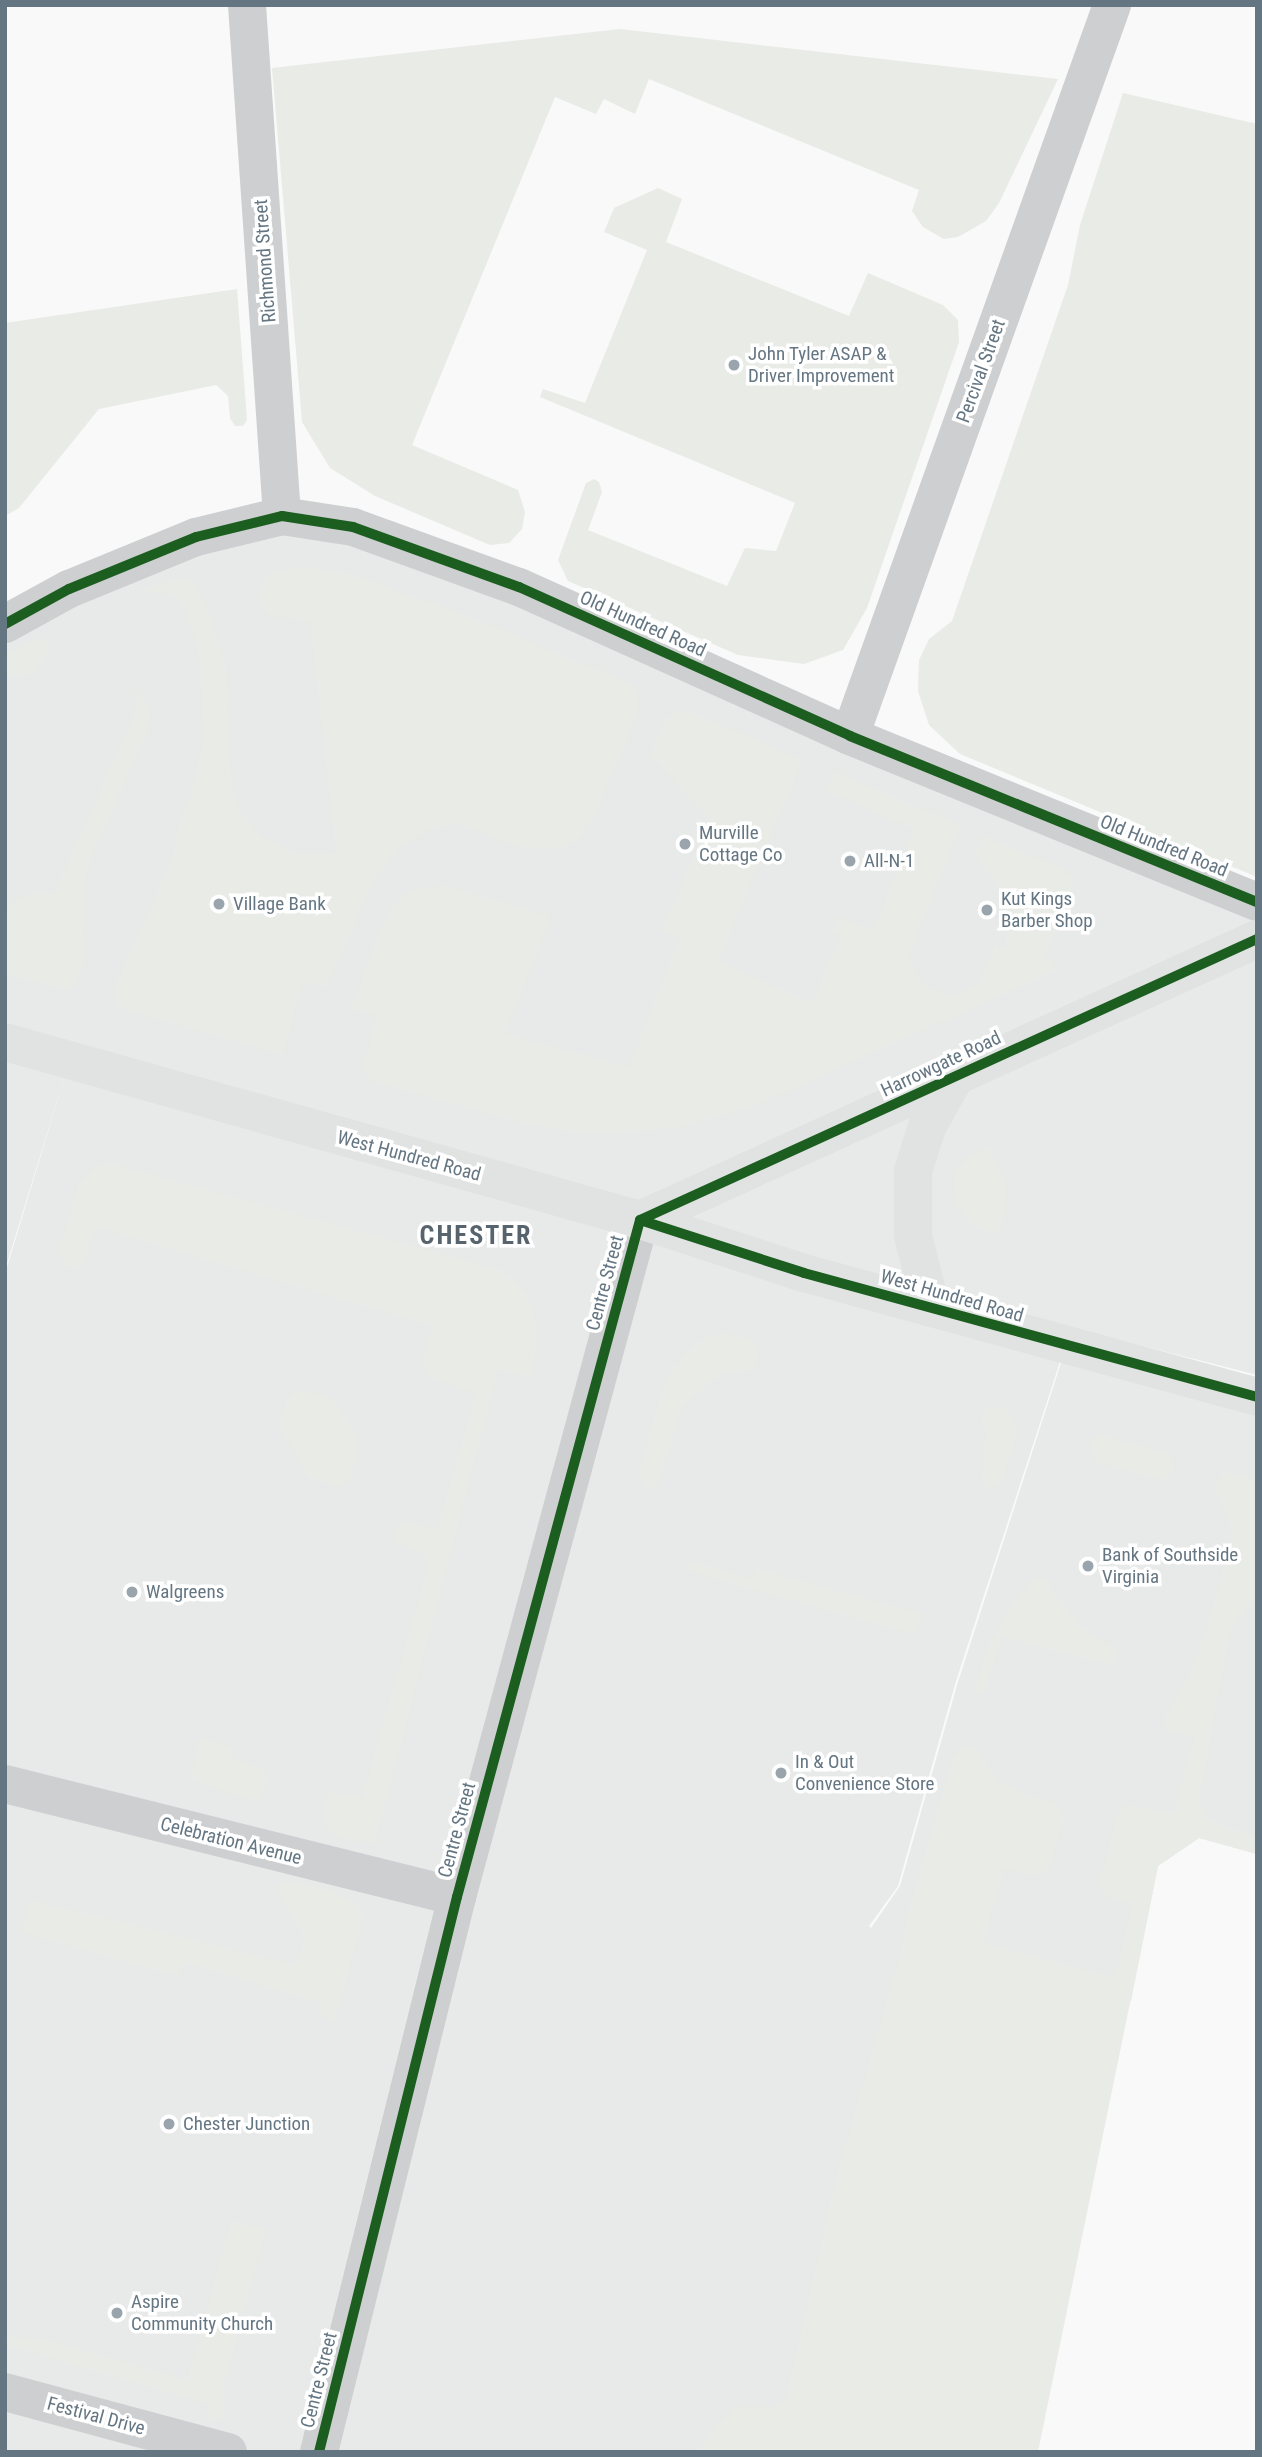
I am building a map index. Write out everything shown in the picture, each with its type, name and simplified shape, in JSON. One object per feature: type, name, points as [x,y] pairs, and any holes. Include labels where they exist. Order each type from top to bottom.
[{"type":"main road","name":"Harrowgate Road","points":[[640,1220],[1257,939]]},
{"type":"main road","name":"West Hundred Road","points":[[5,1042],[640,1220],[804,1273],[1257,1397]]},
{"type":"main road","points":[[931,1308],[913,1235],[913,1171],[927,1127],[955,1077]]},
{"type":"street","name":"Richmond Street","points":[[247,5],[282,516]]},
{"type":"street","name":"Percival Street","points":[[850,736],[1112,5]]},
{"type":"street","name":"Old Hundred Road","points":[[5,624],[69,589],[196,537],[282,516],[353,527],[519,587],[850,736],[1257,902]]},
{"type":"street","name":"Centre Street","points":[[319,2452],[457,1897],[640,1220]]},
{"type":"street","name":"Celebration Avenue","points":[[5,1784],[457,1897]]},
{"type":"street","name":"Festival Drive","points":[[5,2392],[228,2452]]},
{"type":"shaded area","points":[[620,29],[1058,79],[999,203],[986,221],[958,237],[944,239],[923,227],[912,211],[919,190],[649,79],[635,114],[604,99],[596,114],[555,97],[412,445],[518,490],[525,512],[522,529],[509,543],[490,545],[375,496],[330,468],[302,422],[272,68]]},
{"type":"shaded area","points":[[1123,93],[1257,124],[1257,877],[960,754],[929,725],[918,691],[919,660],[929,639],[952,621],[1068,285],[1080,225]]},
{"type":"shaded area","points":[[658,188],[682,199],[666,242],[849,316],[868,273],[943,305],[958,320],[959,342],[867,608],[843,650],[804,664],[738,655],[568,581],[558,560],[586,483],[594,479],[599,482],[602,492],[588,530],[727,586],[745,548],[776,551],[795,503],[540,397],[543,389],[585,403],[647,250],[604,232],[614,208]]},
{"type":"shaded area","points":[[237,289],[247,420],[243,426],[235,426],[230,418],[228,396],[216,385],[99,409],[19,508],[5,516],[5,323]]},
{"type":"shaded area","points":[[352,528],[1257,903],[1257,938],[641,1222],[1070,1331],[956,1681],[898,1886],[869,1926],[871,1928],[900,1886],[958,1682],[1071,1332],[1257,1380],[1257,1854],[1199,1838],[1158,1866],[1131,2001],[914,1940],[804,2399],[740,2452],[230,2452],[5,2391],[5,1274],[69,1062],[5,1270],[5,624],[196,538]]},
{"type":"shaded area","points":[[304,567],[351,574],[483,622],[630,684],[638,694],[639,712],[593,818],[579,838],[563,849],[522,848],[459,824],[429,829],[402,846],[374,880],[327,987],[303,982],[283,1055],[115,1007],[114,989],[172,860],[179,823],[193,789],[203,738],[200,659],[187,613],[177,598],[163,593],[137,591],[183,577],[194,584],[206,604],[226,664],[229,754],[233,789],[242,814],[261,836],[294,854],[336,854],[310,621],[270,616],[260,606],[258,589],[271,571]]},
{"type":"shaded area","points":[[43,637],[49,648],[44,661],[34,673],[22,677],[5,674],[5,654]]},
{"type":"shaded area","points":[[138,688],[151,711],[147,732],[88,865],[84,887],[83,962],[79,976],[71,988],[63,989],[5,974],[5,911],[19,898],[38,892],[54,894],[135,713]]},
{"type":"shaded area","points":[[675,711],[688,711],[803,760],[718,961],[811,1003],[841,936],[832,932],[839,916],[873,931],[915,829],[827,791],[834,772],[961,826],[909,955],[913,971],[927,988],[950,996],[979,984],[995,944],[1006,948],[1005,895],[974,855],[983,836],[1061,868],[1073,879],[1073,898],[1043,958],[1053,961],[1057,970],[756,1105],[677,1128],[590,1135],[529,1125],[371,1081],[362,1070],[376,1016],[351,1009],[367,963],[393,904],[414,889],[445,885],[548,916],[549,924],[505,1034],[629,1067],[680,937],[663,929],[709,819],[651,755],[665,720]]},
{"type":"shaded area","points":[[1257,941],[1257,1375],[650,1220]]},
{"type":"shaded area","points":[[989,1147],[1007,1184],[1005,1215],[996,1235],[973,1225],[955,1204],[953,1174],[970,1155]]},
{"type":"shaded area","points":[[109,1163],[501,1270],[525,1292],[534,1311],[537,1346],[531,1378],[500,1369],[498,1371],[375,1843],[341,1839],[328,1829],[323,1820],[323,1810],[327,1795],[333,1792],[362,1798],[431,1555],[397,1543],[394,1537],[396,1527],[405,1523],[437,1529],[476,1393],[429,1378],[422,1362],[432,1326],[95,1227],[85,1261],[78,1268],[69,1268],[62,1263],[60,1247],[78,1185],[97,1166]]},
{"type":"shaded area","points":[[724,1333],[754,1340],[760,1352],[757,1360],[749,1371],[726,1373],[712,1380],[683,1406],[657,1487],[646,1487],[639,1472],[662,1390],[671,1371],[694,1345],[711,1335]]},
{"type":"shaded area","points":[[296,1391],[316,1393],[331,1400],[343,1412],[355,1433],[357,1450],[351,1479],[340,1488],[308,1477],[279,1425],[288,1398]]},
{"type":"shaded area","points":[[993,1406],[1006,1409],[1015,1420],[1018,1431],[1003,1480],[990,1491],[982,1479],[985,1430],[981,1419],[985,1409]]},
{"type":"shaded area","points":[[1101,1435],[1166,1453],[1175,1465],[1173,1473],[1163,1480],[1097,1463],[1089,1448],[1092,1441]]},
{"type":"shaded area","points":[[1229,1472],[1257,1480],[1257,1596],[1230,1632],[1199,1802],[1207,1817],[1226,1828],[1257,1835],[1257,1854],[1199,1838],[1158,1866],[1038,2452],[695,2452],[735,2406],[775,2407],[786,2398],[836,2178],[899,1958],[909,1909],[953,1758],[966,1746],[977,1749],[998,1782],[1029,1796],[1056,1803],[1064,1815],[1051,1866],[1045,1872],[1033,1875],[1004,1869],[984,1943],[1115,1978],[1132,1904],[1108,1897],[1099,1882],[1117,1816],[1123,1809],[1130,1805],[1174,1814],[1194,1737],[1169,1731],[1163,1720],[1191,1673],[1212,1611],[1232,1529],[1214,1485],[1220,1477]]},
{"type":"shaded area","points":[[691,1561],[752,1579],[756,1568],[922,1614],[916,1633],[912,1634],[694,1573],[689,1568]]},
{"type":"shaded area","points":[[1043,1578],[1080,1626],[1118,1652],[1116,1661],[1111,1665],[1001,1637],[985,1693],[979,1696],[975,1688],[988,1647],[1005,1614],[1031,1582]]},
{"type":"shaded area","points":[[201,1738],[233,1747],[231,1758],[265,1770],[268,1779],[259,1799],[254,1801],[194,1781],[191,1773]]},
{"type":"shaded area","points":[[283,1882],[327,1889],[350,1900],[364,1913],[335,2022],[321,2016],[321,2003],[184,1962],[179,1973],[173,1975],[20,1932],[31,1900],[296,1965],[305,1938],[278,1892],[278,1885]]},
{"type":"shaded area","points":[[231,2221],[266,2230],[222,2392],[225,2400],[222,2419],[205,2421],[208,2404],[5,2345],[5,2336],[42,2339],[187,2380]]},
{"type":"shaded area","points":[[5,2393],[225,2452],[5,2452]]},
{"type":"cycle path","points":[[5,624],[69,589],[196,537],[282,516],[353,527],[519,587],[850,736],[1257,902]]},
{"type":"cycle path","points":[[640,1220],[1257,939]]},
{"type":"cycle path","points":[[640,1220],[804,1273],[1257,1397]]},
{"type":"cycle path","points":[[319,2452],[457,1897],[640,1220]]},
{"type":"place","name":"John Tyler ASAP & Driver Improvement","points":[[734,365]]},
{"type":"place","name":"Murville Cottage Co","points":[[685,844]]},
{"type":"place","name":"All-N-1","points":[[850,861]]},
{"type":"place","name":"Village Bank","points":[[219,904]]},
{"type":"place","name":"Kut Kings Barber Shop","points":[[987,910]]},
{"type":"place","name":"Bank of Southside Virginia","points":[[1088,1566]]},
{"type":"place","name":"Walgreens","points":[[132,1592]]},
{"type":"place","name":"In & Out Convenience Store","points":[[781,1773]]},
{"type":"place","name":"Chester Junction","points":[[169,2124]]},
{"type":"place","name":"Aspire Community Church","points":[[117,2313]]},
{"type":"district","name":"CHESTER","points":[[476,1236]]}]
